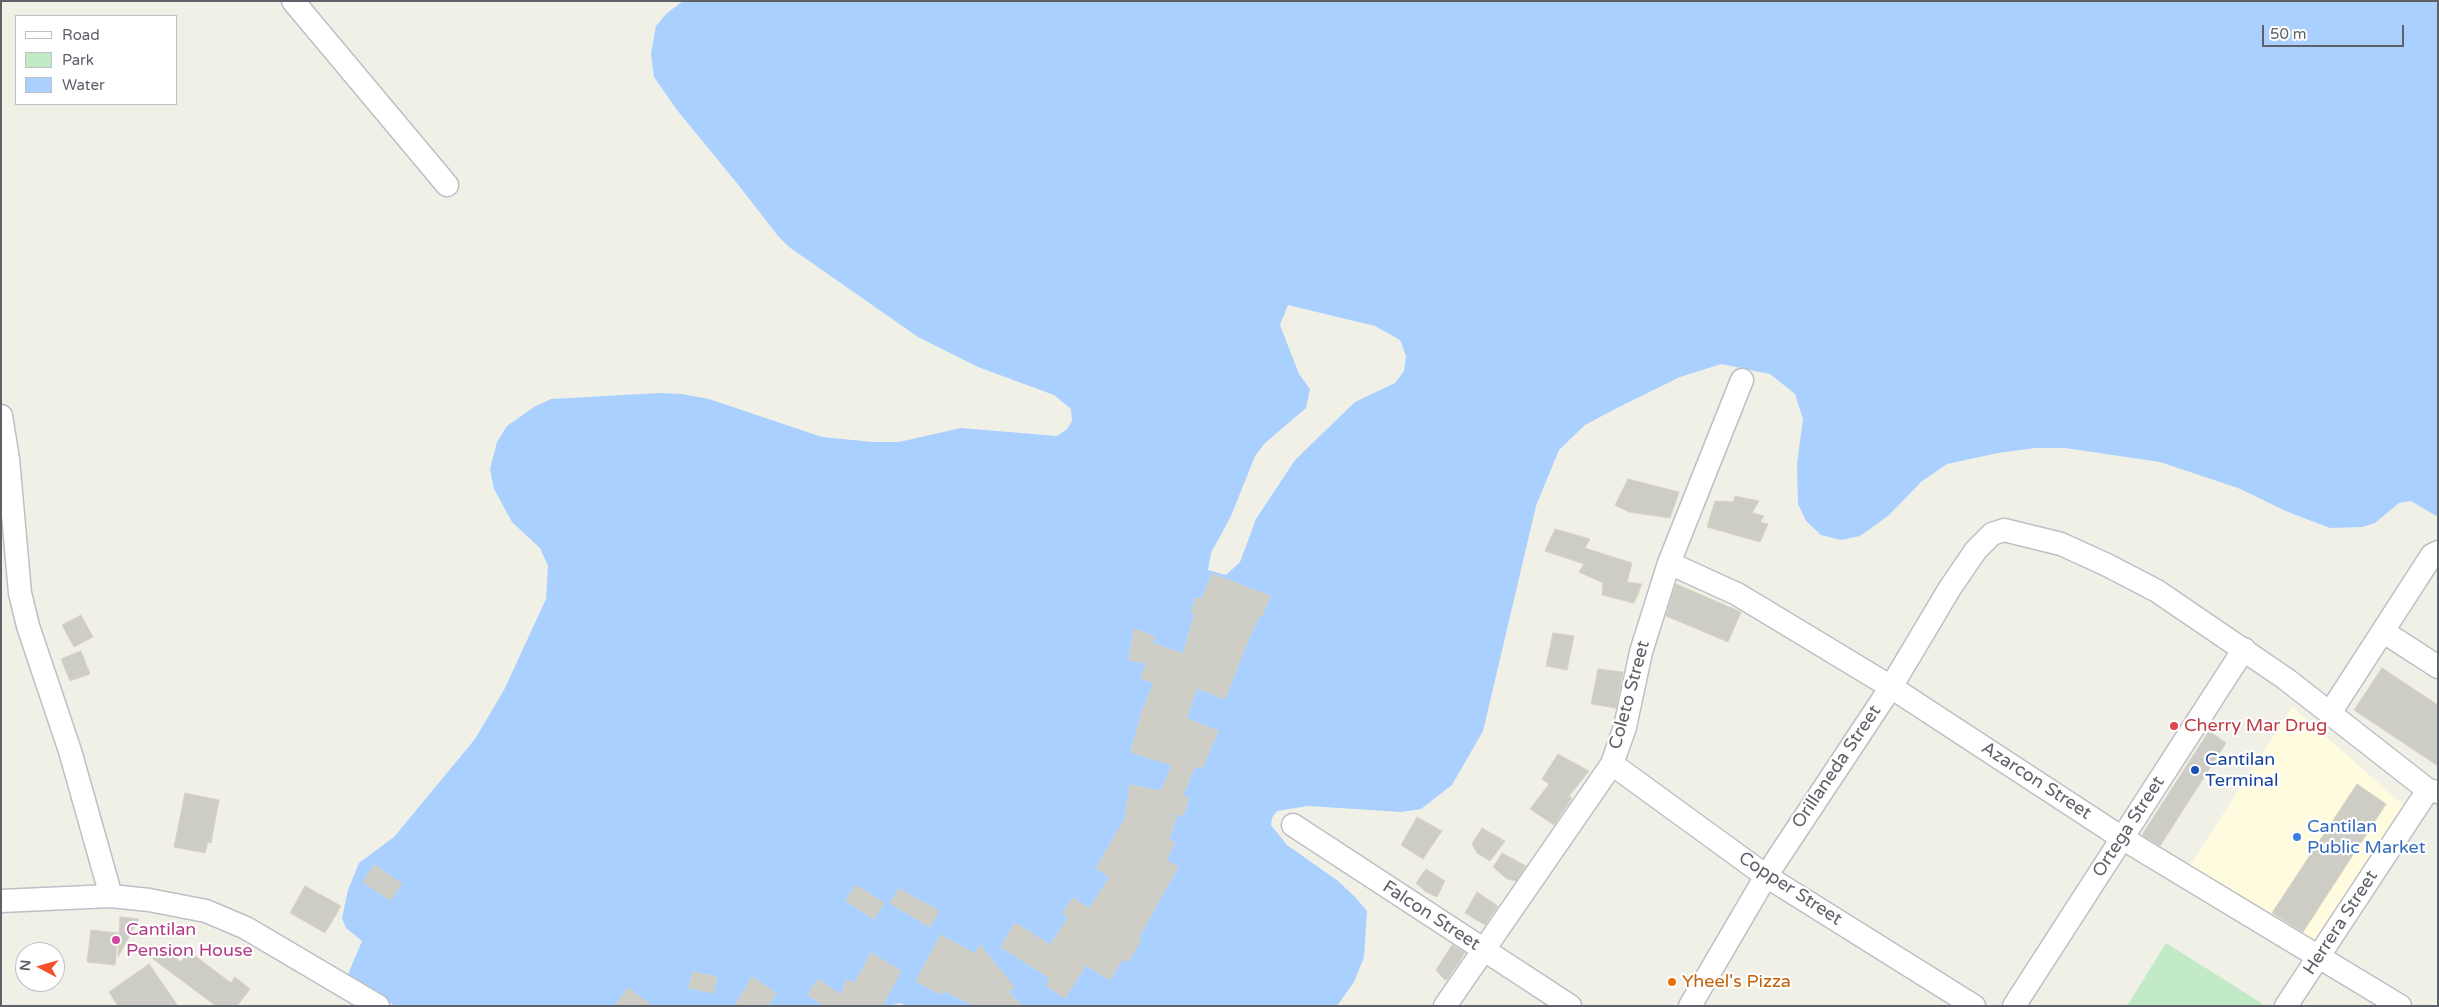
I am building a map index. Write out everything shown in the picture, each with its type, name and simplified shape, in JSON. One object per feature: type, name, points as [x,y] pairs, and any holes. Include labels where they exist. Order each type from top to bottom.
[{"type":"street","points":[[293,1],[447,185]]},
{"type":"street","name":"Coleto Street","points":[[1445,1006],[1612,764],[1625,726],[1641,652],[1669,563],[1742,380]]},
{"type":"street","points":[[1,416],[8,460],[20,593],[28,626],[70,751],[112,896]]},
{"type":"street","name":"Orillaneda Street","points":[[1690,1006],[1766,876],[1891,687],[1950,588],[1976,550],[1992,534],[2004,530],[2015,531],[2061,544],[2108,565],[2157,591],[2244,649]]},
{"type":"street","points":[[2330,713],[2432,556],[2438,552]]},
{"type":"street","name":"Azarcon Street","points":[[1669,563],[1737,594],[1891,687],[2122,838],[2400,1006]]},
{"type":"street","points":[[2384,632],[2438,667]]},
{"type":"street","points":[[2244,649],[2433,791]]},
{"type":"street","name":"Ortega Street","points":[[2014,1006],[2244,649]]},
{"type":"street","name":"Copper Street","points":[[1612,764],[1766,876],[1974,1006]]},
{"type":"street","name":"Herrera Street","points":[[2286,1006],[2433,791]]},
{"type":"street","name":"Falcon Street","points":[[1293,825],[1570,1006]]},
{"type":"street","points":[[1,901],[112,896],[181,905],[227,918],[378,1006]]},
{"type":"shaded area","name":"Cantilan Public Market","points":[[2292,707],[2406,807],[2315,945],[2189,867]]},
{"type":"green space","points":[[2166,943],[2263,1004],[2262,1006],[2127,1006]]},
{"type":"water","points":[[683,1],[2438,1],[2438,517],[2411,501],[2399,503],[2375,523],[2363,527],[2330,528],[2288,512],[2238,488],[2160,462],[2065,448],[2035,448],[1998,453],[1947,464],[1921,482],[1888,516],[1860,536],[1841,540],[1821,535],[1806,521],[1798,504],[1797,464],[1803,419],[1795,394],[1770,374],[1721,364],[1680,377],[1615,409],[1585,425],[1559,450],[1536,506],[1483,731],[1452,785],[1421,809],[1401,812],[1308,806],[1277,811],[1272,818],[1271,825],[1287,845],[1338,881],[1367,911],[1364,957],[1354,982],[1337,1006],[907,1006],[900,1003],[890,1006],[395,1006],[348,974],[362,941],[346,928],[342,918],[348,890],[359,863],[394,837],[475,739],[504,690],[546,599],[548,566],[540,548],[512,522],[494,489],[490,469],[497,442],[507,426],[534,407],[551,399],[658,393],[682,394],[709,399],[822,437],[873,442],[899,442],[961,428],[1057,436],[1067,429],[1072,421],[1071,409],[1054,395],[978,367],[918,337],[789,247],[778,236],[677,110],[654,77],[651,54],[656,26],[666,14]],"holes":[[[1288,305],[1375,326],[1400,340],[1406,356],[1404,371],[1395,383],[1355,402],[1295,460],[1256,519],[1240,562],[1226,575],[1208,570],[1211,553],[1231,516],[1255,456],[1265,443],[1306,408],[1310,389],[1299,374],[1280,325]]]},
{"type":"building","points":[[1628,479],[1679,492],[1670,518],[1629,512],[1615,505]]},
{"type":"building","points":[[1735,496],[1759,501],[1752,513],[1764,516],[1760,522],[1768,524],[1760,542],[1707,527],[1715,501],[1733,502]]},
{"type":"building","points":[[1555,529],[1590,539],[1585,548],[1632,563],[1627,582],[1642,584],[1634,603],[1602,595],[1603,583],[1579,572],[1584,564],[1545,551]]},
{"type":"building","points":[[1212,574],[1270,596],[1262,616],[1260,615],[1249,637],[1225,699],[1197,688],[1186,718],[1218,731],[1202,768],[1195,766],[1182,796],[1189,798],[1183,816],[1177,813],[1169,840],[1175,843],[1166,860],[1178,867],[1138,938],[1141,940],[1128,962],[1123,958],[1110,980],[1086,965],[1065,998],[1046,985],[1050,978],[1001,947],[1015,923],[1050,945],[1069,917],[1063,913],[1073,898],[1089,909],[1110,877],[1096,868],[1125,819],[1130,785],[1161,791],[1172,765],[1131,752],[1142,712],[1154,683],[1141,678],[1146,663],[1129,660],[1134,629],[1155,637],[1152,643],[1183,654],[1195,614],[1191,613],[1196,598],[1202,599]]},
{"type":"building","points":[[1676,584],[1741,612],[1728,642],[1666,616]]},
{"type":"building","points":[[81,615],[93,637],[74,647],[62,625]]},
{"type":"building","points":[[1553,633],[1574,636],[1567,670],[1546,666]]},
{"type":"building","points":[[81,651],[90,674],[70,681],[61,659]]},
{"type":"building","points":[[2382,668],[2438,705],[2438,766],[2354,710]]},
{"type":"building","points":[[1598,669],[1623,672],[1616,708],[1591,704]]},
{"type":"building","points":[[2209,731],[2226,743],[2160,846],[2142,835]]},
{"type":"building","points":[[1558,754],[1589,771],[1569,796],[1572,798],[1554,825],[1530,809],[1549,784],[1542,779]]},
{"type":"building","points":[[2357,784],[2386,804],[2303,932],[2272,913]]},
{"type":"building","points":[[185,793],[219,800],[211,843],[208,842],[205,853],[174,847]]},
{"type":"building","points":[[1417,817],[1442,831],[1423,859],[1401,845]]},
{"type":"building","points":[[1482,828],[1505,841],[1490,861],[1477,853],[1472,844]]},
{"type":"building","points":[[1502,853],[1526,866],[1516,881],[1507,879],[1493,867]]},
{"type":"building","points":[[374,865],[402,884],[390,900],[363,882]]},
{"type":"building","points":[[1426,869],[1445,881],[1437,897],[1426,892],[1416,883]]},
{"type":"building","points":[[856,885],[884,903],[874,919],[846,901]]},
{"type":"building","points":[[305,886],[341,906],[325,933],[290,913]]},
{"type":"building","points":[[899,889],[939,911],[930,927],[890,903]]},
{"type":"building","points":[[1477,892],[1498,906],[1485,925],[1465,913]]},
{"type":"building","points":[[120,917],[139,919],[118,957]]},
{"type":"building","points":[[91,930],[118,933],[115,965],[87,962]]},
{"type":"building","points":[[941,935],[975,954],[980,945],[1014,987],[1008,992],[1022,1006],[975,1006],[943,990],[941,995],[916,981]]},
{"type":"building","points":[[1452,945],[1465,953],[1447,980],[1436,970]]},
{"type":"building","points":[[161,947],[181,962],[189,951],[231,983],[235,977],[250,989],[237,1006],[216,1006],[153,959]]},
{"type":"building","points":[[871,953],[901,971],[882,1006],[825,1006],[808,995],[818,979],[841,995],[847,980],[855,983]]},
{"type":"building","points":[[149,964],[178,1006],[118,1006],[109,992]]},
{"type":"building","points":[[693,972],[717,977],[713,993],[689,988]]},
{"type":"building","points":[[752,977],[776,993],[768,1006],[735,1006]]},
{"type":"building","points":[[628,988],[652,1006],[615,1006]]},
{"type":"place","name":"Cherry Mar Drug","points":[[2174,726]]},
{"type":"place","name":"Cantilan Terminal","points":[[2195,770]]},
{"type":"place","name":"Cantilan Public Market","points":[[2297,837]]},
{"type":"place","name":"Cantilan Pension House","points":[[116,940]]},
{"type":"place","name":"Yheel's Pizza","points":[[1672,982]]}]
